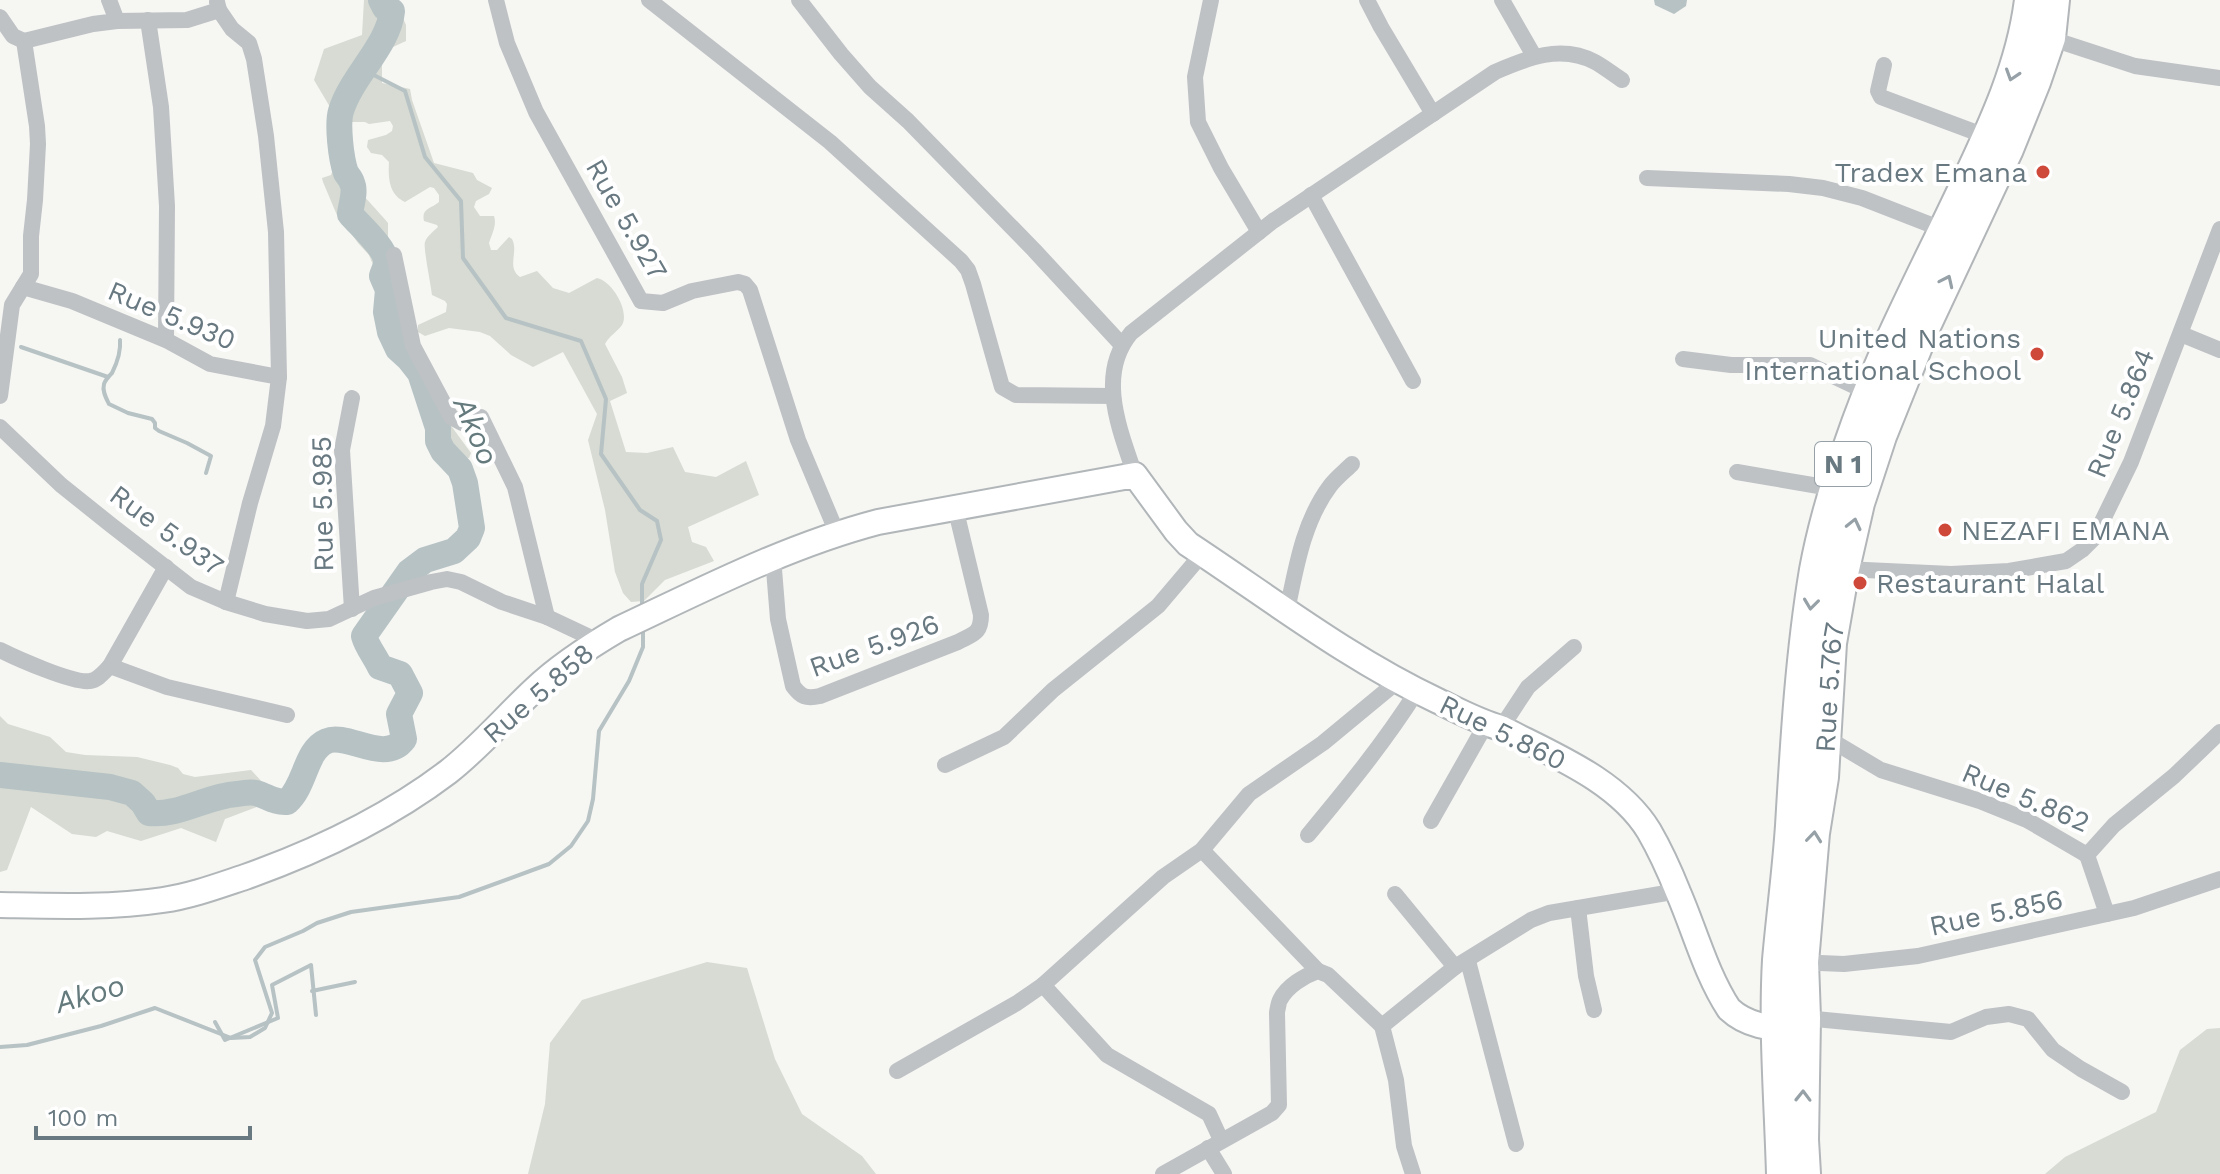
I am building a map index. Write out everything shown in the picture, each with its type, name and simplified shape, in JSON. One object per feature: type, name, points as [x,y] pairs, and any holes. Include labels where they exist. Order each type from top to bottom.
[{"type":"highway","name":"N 1","points":[[1782,1174],[1795,1026],[1787,882],[1795,747],[1815,569],[1857,422],[1887,349],[1988,137],[2010,83],[2038,34],[2030,0]]},
{"type":"highway","name":"Rue 5.767","points":[[1791,962],[1823,777],[1831,643],[1859,503],[1881,436],[1926,324],[2008,149],[2035,82],[2038,34],[2054,0]]},
{"type":"highway","points":[[1795,1026],[1805,1174]]},
{"type":"street","points":[[109,0],[117,21]]},
{"type":"street","name":"Rue 5.927","points":[[496,0],[507,43],[536,112],[641,301],[663,303],[692,291],[738,282],[750,290],[798,440],[837,533]]},
{"type":"street","points":[[649,0],[830,142],[961,261],[973,284],[1002,387],[1009,393],[1025,396],[1113,396]]},
{"type":"street","points":[[799,0],[870,87],[908,121],[1034,250],[1121,344]]},
{"type":"street","points":[[1211,0],[1195,77],[1198,122],[1259,232]]},
{"type":"street","points":[[1367,0],[1433,114]]},
{"type":"street","points":[[1502,0],[1534,56]]},
{"type":"street","points":[[0,17],[13,36],[24,41],[93,24],[187,20],[218,5],[232,29],[249,43],[266,136],[276,232],[279,377],[273,426],[226,602]]},
{"type":"street","points":[[148,20],[161,107],[167,206],[166,340]]},
{"type":"street","points":[[2038,34],[2135,66],[2220,78]]},
{"type":"street","points":[[0,396],[12,305],[31,274],[38,144],[24,41]]},
{"type":"street","points":[[1135,475],[1119,428],[1112,374],[1121,344],[1131,333],[1259,232],[1495,72],[1534,56],[1561,54],[1593,61],[1622,80]]},
{"type":"street","points":[[1884,65],[1878,91],[1881,97],[1988,137]]},
{"type":"street","points":[[1647,178],[1823,188],[1862,198],[1944,230]]},
{"type":"street","points":[[1311,195],[1413,381]]},
{"type":"street","name":"Rue 5.864","points":[[1844,569],[1951,574],[2009,571],[2066,561],[2082,550],[2094,538],[2131,462],[2220,229]]},
{"type":"street","points":[[394,255],[413,346],[451,417],[462,423],[481,417],[515,487],[547,617]]},
{"type":"street","name":"Rue 5.930","points":[[23,287],[72,301],[166,340],[210,364],[279,377]]},
{"type":"street","name":"Rue 5.864","points":[[2181,334],[2220,350]]},
{"type":"street","points":[[1683,359],[1731,365],[1810,365],[1869,393]]},
{"type":"street","name":"Rue 5.985","points":[[352,398],[342,450],[352,609]]},
{"type":"street","name":"Rue 5.937","points":[[0,427],[61,485],[191,587],[226,602],[265,614],[307,621],[329,619],[374,598],[447,579],[461,582],[502,602],[608,635]]},
{"type":"street","points":[[1287,611],[1306,531],[1330,485],[1352,464]]},
{"type":"street","points":[[1737,472],[1836,489]]},
{"type":"street","name":"Rue 5.858","points":[[0,905],[131,904],[166,900],[204,891],[293,860],[349,834],[408,801],[484,741],[537,687],[608,635],[773,557],[837,533],[955,507],[1135,475]]},
{"type":"street","name":"Rue 5.860","points":[[1135,475],[1176,531],[1203,553],[1373,668],[1591,775],[1610,789],[1648,829],[1729,1009],[1750,1024],[1795,1026]]},
{"type":"street","name":"Rue 5.926","points":[[773,557],[778,619],[793,686],[799,695],[808,699],[820,696],[978,632],[981,615],[955,507]]},
{"type":"street","points":[[945,765],[1004,737],[1053,690],[1158,606],[1203,553]]},
{"type":"street","points":[[0,650],[82,681],[97,678],[110,666],[166,567]]},
{"type":"street","points":[[1431,821],[1493,726],[1528,687],[1574,647]]},
{"type":"street","points":[[110,666],[167,687],[287,715]]},
{"type":"street","points":[[1308,835],[1390,733],[1408,686]]},
{"type":"street","points":[[897,1071],[1043,985],[1163,877],[1202,850],[1249,794],[1408,686]]},
{"type":"street","name":"Rue 5.862","points":[[1824,736],[1881,770],[2015,815],[2087,855],[2114,825],[2174,776],[2220,732]]},
{"type":"street","points":[[1202,850],[1318,971],[1328,975],[1382,1026],[1396,1080],[1404,1146],[1413,1174]]},
{"type":"street","points":[[2087,855],[2107,914]]},
{"type":"street","name":"Rue 5.856","points":[[1791,962],[1844,964],[1918,956],[2134,908],[2220,879]]},
{"type":"street","points":[[1382,1026],[1462,964],[1531,920],[1549,913],[1678,891]]},
{"type":"street","points":[[1395,894],[1462,964],[1516,1144]]},
{"type":"street","points":[[1578,908],[1586,976],[1594,1010]]},
{"type":"street","points":[[1163,1174],[1272,1113],[1279,1105],[1279,1000],[1297,982],[1318,971]]},
{"type":"street","points":[[1043,985],[1107,1055],[1209,1114],[1214,1144],[1224,1174]]},
{"type":"street","points":[[1795,1026],[1951,1032],[1986,1017],[2009,1014],[2028,1019],[2053,1050],[2122,1092]]},
{"type":"shaded area","points":[[364,0],[395,0],[406,25],[406,41],[382,52],[382,83],[410,89],[434,163],[473,173],[477,180],[492,188],[489,194],[476,201],[474,207],[480,216],[494,216],[495,226],[489,243],[491,250],[497,250],[509,237],[514,244],[514,269],[520,277],[537,271],[553,288],[569,293],[597,278],[614,290],[622,305],[624,319],[605,344],[627,393],[610,401],[626,452],[647,453],[673,447],[685,472],[716,477],[746,461],[759,495],[688,527],[692,542],[706,547],[714,561],[665,580],[644,601],[631,602],[623,593],[615,572],[605,510],[588,440],[597,414],[563,352],[533,367],[480,332],[449,328],[425,336],[418,332],[418,325],[446,312],[445,301],[432,295],[425,245],[427,238],[438,227],[424,221],[424,214],[439,202],[439,195],[430,187],[405,202],[400,199],[391,185],[389,162],[382,155],[371,153],[367,147],[368,140],[392,131],[390,121],[369,124],[349,122],[347,148],[350,173],[361,193],[388,223],[388,254],[396,298],[392,314],[395,326],[421,359],[452,427],[471,453],[469,458],[461,458],[436,429],[385,333],[380,282],[369,255],[339,220],[323,182],[322,178],[331,175],[334,167],[328,140],[332,115],[314,80],[324,49],[362,35]]},
{"type":"shaded area","points":[[1654,0],[1687,0],[1686,6],[1674,14],[1655,5]]},
{"type":"shaded area","points":[[0,716],[8,724],[50,737],[66,752],[137,757],[170,765],[183,774],[195,777],[251,770],[278,799],[225,819],[216,842],[181,828],[141,841],[107,831],[96,837],[72,834],[31,807],[7,870],[0,872]]},
{"type":"shaded area","points":[[707,962],[747,968],[775,1059],[802,1114],[862,1156],[876,1174],[528,1174],[545,1104],[550,1043],[582,1000]]},
{"type":"shaded area","points":[[2220,1028],[2220,1174],[2045,1174],[2065,1157],[2156,1112],[2180,1050],[2207,1029]]},
{"type":"waterway","name":"Akoo","points":[[0,775],[110,787],[132,793],[149,813],[171,812],[215,798],[247,793],[287,802],[298,787],[314,752],[327,741],[335,739],[387,749],[404,739],[399,714],[410,693],[400,674],[380,667],[364,636],[409,572],[425,560],[454,551],[468,538],[472,528],[465,483],[460,469],[438,441],[438,428],[420,373],[398,349],[390,332],[386,312],[388,290],[382,276],[385,257],[350,214],[354,190],[343,159],[340,117],[346,98],[389,24],[392,11],[385,8],[381,0]]},
{"type":"waterway","points":[[364,70],[405,91],[425,157],[461,201],[463,258],[506,318],[581,341],[606,399],[601,454],[640,510],[657,521],[661,540],[642,584],[642,610]]},
{"type":"waterway","points":[[120,340],[117,361],[105,381],[109,404],[152,419],[159,431],[211,456],[206,473]]},
{"type":"waterway","points":[[21,347],[108,377]]},
{"type":"waterway","name":"Akoo","points":[[0,1047],[27,1045],[155,1008],[231,1038],[250,1037],[265,1028],[272,1013],[255,960],[265,947],[317,923],[351,912],[459,897],[549,864],[571,846],[588,821],[599,731],[629,681],[643,647],[643,627]]},
{"type":"waterway","points":[[215,1022],[225,1040],[278,1018],[272,985],[311,965],[316,1015]]},
{"type":"waterway","points":[[312,991],[355,982]]},
{"type":"place","name":"Tradex Emana","points":[[2043,172]]},
{"type":"place","name":"United Nations International School","points":[[2037,354]]},
{"type":"place","name":"NEZAFI EMANA","points":[[1945,530]]},
{"type":"place","name":"Restaurant Halal","points":[[1860,583]]}]
